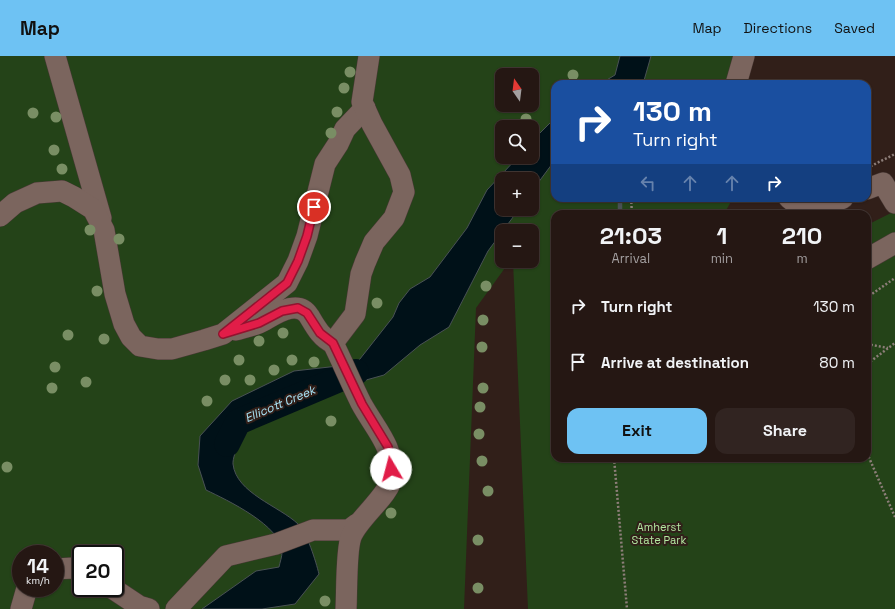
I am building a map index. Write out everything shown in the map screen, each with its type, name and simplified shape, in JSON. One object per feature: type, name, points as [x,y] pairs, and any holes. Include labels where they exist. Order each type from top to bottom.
[{"type":"lane","points":[[55,56],[104,230],[115,294],[124,324],[131,337],[140,346],[172,349],[259,323],[282,311],[298,308],[307,313],[320,333],[336,349],[362,404],[388,447],[391,459],[392,479],[380,500],[357,524],[349,530],[313,530],[276,544],[226,556],[176,609]]},
{"type":"lane","points":[[336,349],[355,314],[361,274],[374,242],[394,218],[404,192],[400,175],[362,102],[369,56]]},
{"type":"lane","points":[[737,80],[744,56]]},
{"type":"lane","points":[[223,334],[287,283],[298,261],[307,236],[325,164],[338,144],[345,129],[365,108]]},
{"type":"lane","points":[[882,183],[895,203]]},
{"type":"lane","points":[[0,216],[16,203],[37,193],[62,191],[93,209],[104,230]]},
{"type":"lane","points":[[794,202],[833,202]]},
{"type":"lane","points":[[871,257],[895,243]]},
{"type":"lane","points":[[346,609],[350,538],[357,524]]},
{"type":"lane","points":[[124,596],[139,606],[149,609]]},
{"type":"lane","points":[[22,609],[25,597]]},
{"type":"path","points":[[871,166],[895,154]]},
{"type":"path","points":[[871,295],[895,278]]},
{"type":"path","points":[[871,361],[895,343]]},
{"type":"path","points":[[871,345],[888,348]]},
{"type":"path","points":[[614,462],[627,609]]},
{"type":"path","points":[[871,462],[895,517]]},
{"type":"green space","name":"Amherst State Park","points":[[0,56],[740,56],[726,80],[551,80],[551,202],[731,202],[726,210],[551,210],[551,462],[871,462],[871,223],[895,211],[895,609],[528,609],[513,268],[539,268],[539,224],[495,224],[495,268],[505,268],[476,308],[464,609],[0,609]]},
{"type":"shaded area","points":[[620,56],[651,56],[644,80],[607,80],[615,75]]},
{"type":"shaded area","points":[[551,122],[551,165],[539,182],[539,172],[504,172],[511,164],[539,164],[539,134]]},
{"type":"shaded area","points":[[495,181],[495,216],[514,216],[508,224],[495,224],[495,242],[488,251],[449,327],[420,345],[384,375],[341,387],[302,385],[251,409],[233,460],[236,474],[250,491],[290,517],[298,524],[305,534],[311,548],[319,574],[295,604],[262,609],[202,609],[256,571],[279,567],[282,552],[280,542],[273,533],[252,515],[227,500],[206,490],[198,465],[200,436],[232,401],[294,371],[356,364],[393,317],[399,303],[410,289],[430,277],[467,228],[487,190]]},
{"type":"waterway","points":[[620,202],[620,210]]},
{"type":"waterway","name":"Ellicott Creek","points":[[227,444],[238,422],[356,372]]},
{"type":"route","points":[[314,207],[307,236],[298,261],[287,283],[223,334],[259,323],[282,311],[298,308],[307,313],[320,333],[333,343],[339,354],[362,404],[388,447],[391,459],[391,469]]}]
